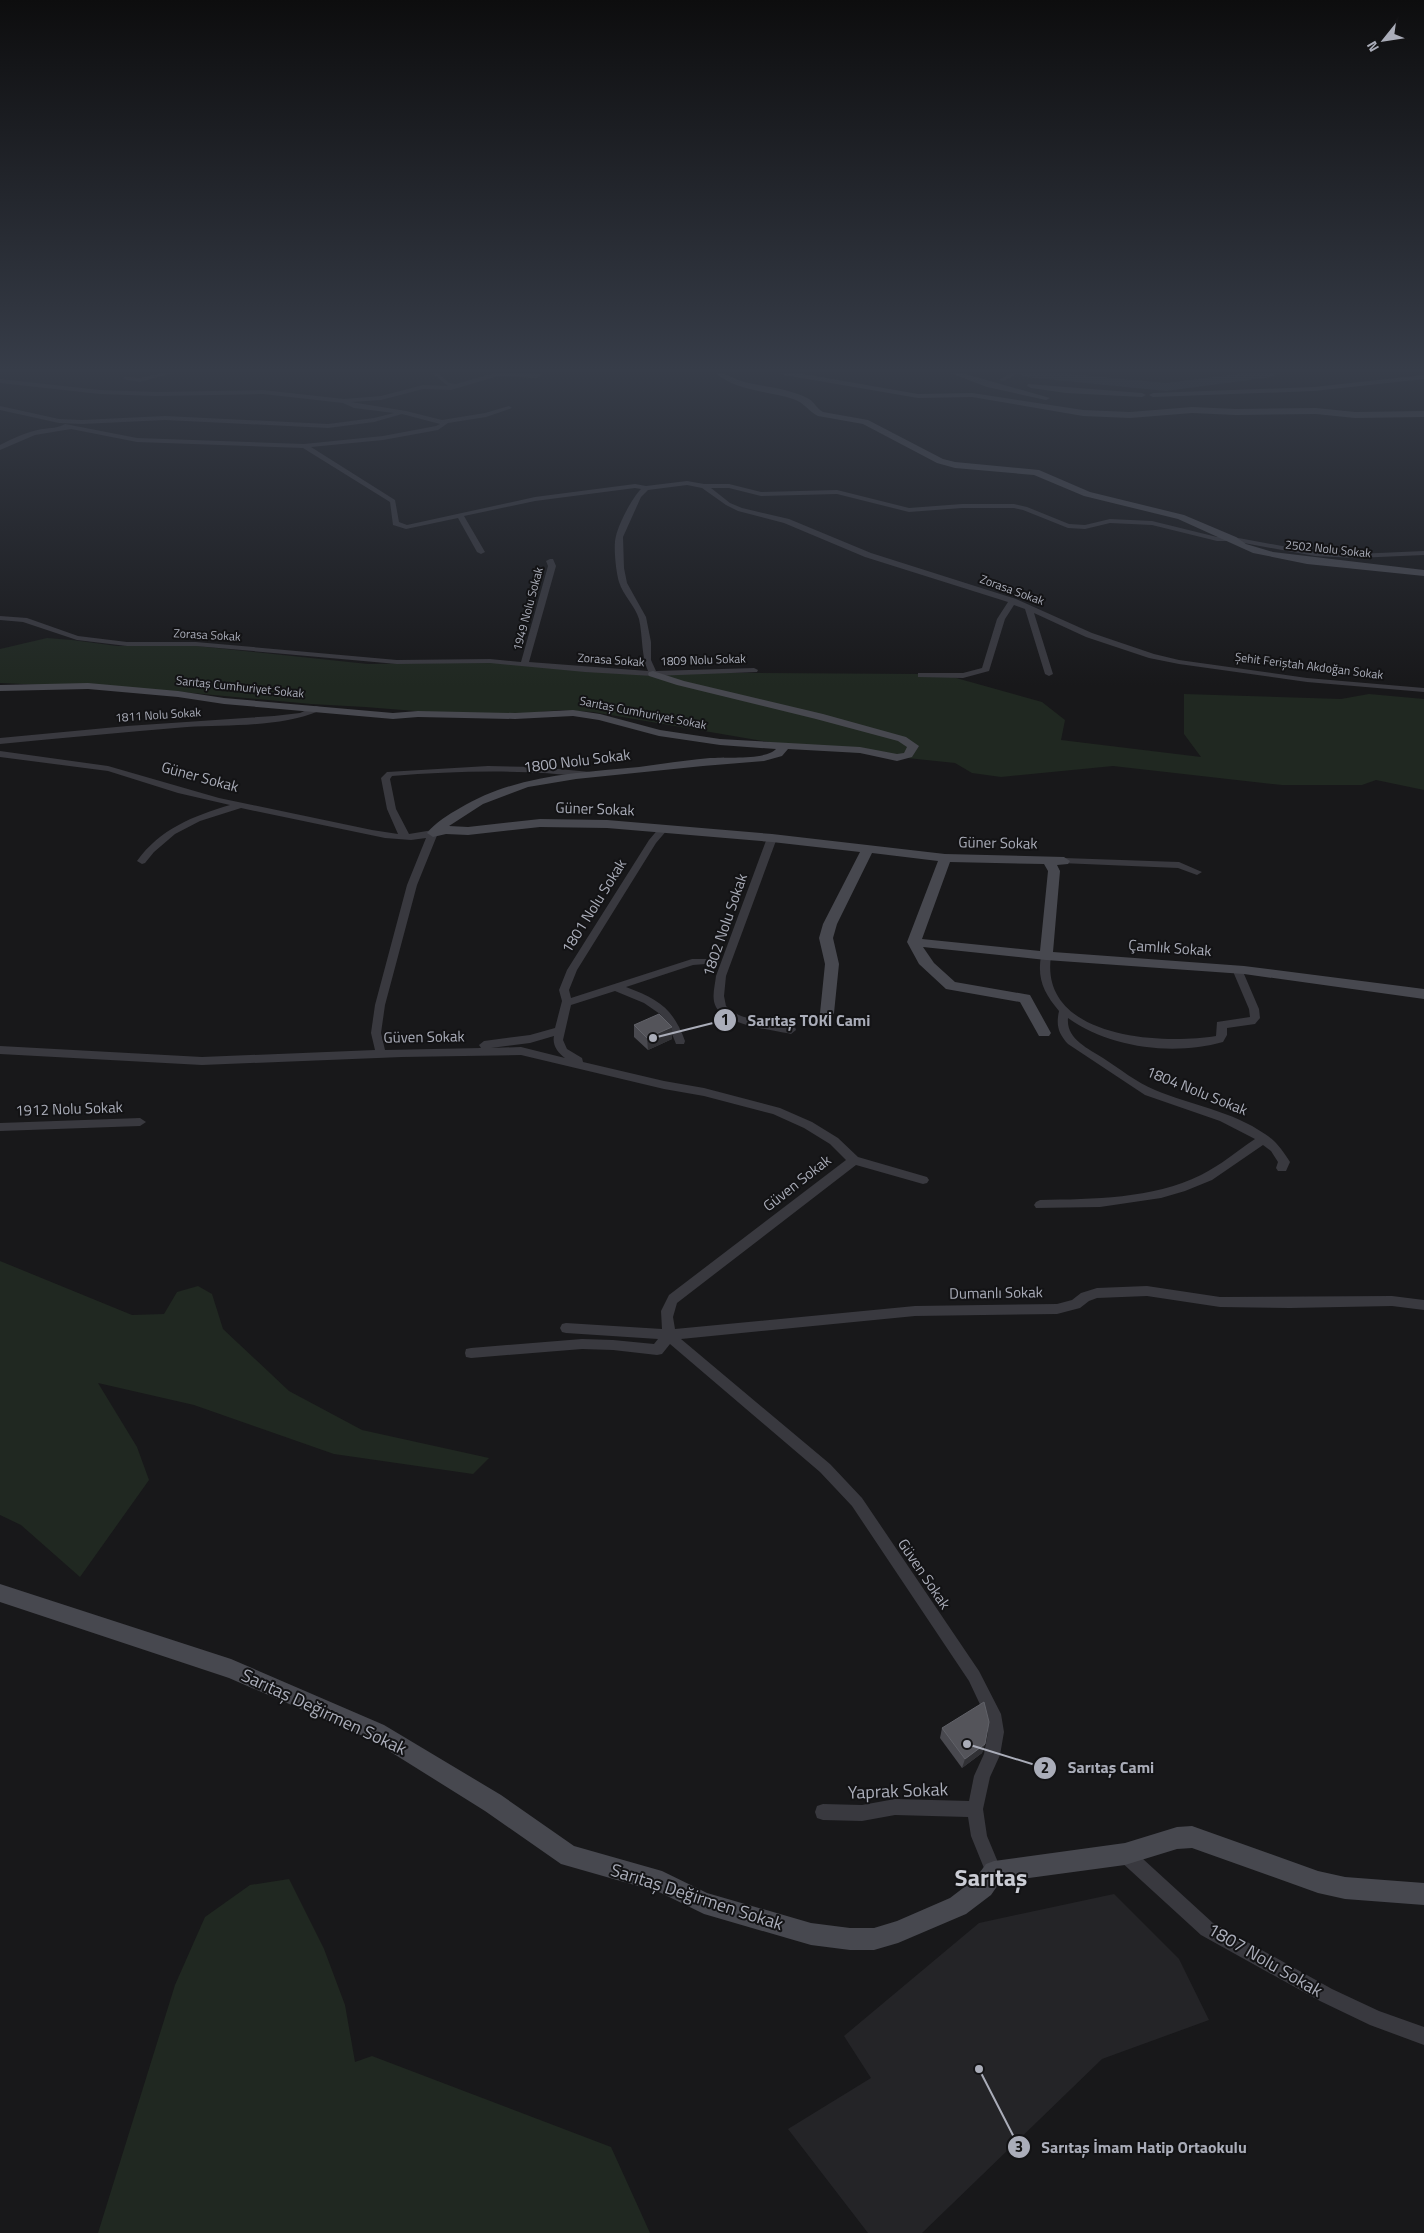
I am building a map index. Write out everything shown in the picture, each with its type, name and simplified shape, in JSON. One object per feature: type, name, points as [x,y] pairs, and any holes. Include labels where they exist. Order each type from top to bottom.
[{"type":"street","points":[[356,477],[390,498],[393,502],[396,523],[414,526],[535,500],[635,486],[646,488],[687,482],[704,486],[729,486],[761,494],[837,492],[909,510],[962,506],[1014,506],[1025,508],[1068,526],[1085,526],[1110,520],[1144,522],[1171,526],[1217,539],[1233,539],[1315,554],[1356,556],[1424,553]]},
{"type":"street","name":"2502 Nolu Sokak","points":[[1048,477],[1087,494],[1181,517],[1241,544],[1284,558],[1424,573]]},
{"type":"street","name":"Zorasa Sokak","points":[[704,486],[728,504],[740,510],[786,521],[868,555],[1013,601],[1089,635],[1121,646],[1152,656],[1192,664]]},
{"type":"street","name":"Zorasa Sokak","points":[[0,618],[24,620],[77,638],[127,644],[196,644],[412,663],[525,663],[584,670],[653,674],[647,660],[647,642],[642,617],[623,583],[620,568],[619,537],[638,496],[646,488]]},
{"type":"street","points":[[460,515],[481,552]]},
{"type":"street","name":"1949 Nolu Sokak","points":[[525,663],[552,566],[550,561]]},
{"type":"street","points":[[921,675],[967,675],[980,673],[986,669],[1001,620],[1013,601]]},
{"type":"street","points":[[1028,607],[1049,674]]},
{"type":"street","name":"Şehit Feriştah Akdoğan Sokak","points":[[1192,664],[1307,680],[1424,690]]},
{"type":"street","name":"1809 Nolu Sokak","points":[[653,674],[754,670]]},
{"type":"street","name":"Sarıtaş Cumhuriyet Sokak","points":[[1,688],[88,686],[178,694],[232,702],[393,716],[418,714],[515,716],[573,714],[600,717],[638,728],[720,742],[860,750],[897,758],[908,755],[913,746],[902,739],[828,718],[691,686],[653,674]]},
{"type":"street","name":"1811 Nolu Sokak","points":[[0,741],[127,729],[274,719],[302,715],[316,709]]},
{"type":"street","name":"1800 Nolu Sokak","points":[[381,1054],[376,1033],[380,1006],[412,885],[433,833],[455,814],[499,792],[542,779],[764,758],[778,754],[784,747]]},
{"type":"street","name":"Güner Sokak","points":[[0,754],[91,765],[124,772],[179,790],[239,805],[372,833],[406,837],[421,837],[446,830],[468,832],[540,823],[607,824],[772,838],[945,858],[1179,865],[1197,872]]},
{"type":"street","points":[[406,837],[397,824],[391,810],[385,778],[390,774],[440,770],[546,768],[587,774]]},
{"type":"street","points":[[142,862],[150,847],[190,821],[239,805]]},
{"type":"street","name":"1801 Nolu Sokak","points":[[588,1066],[563,1051],[558,1040],[566,1003],[564,990],[572,970],[652,842],[663,829]]},
{"type":"street","name":"1802 Nolu Sokak","points":[[772,838],[721,976],[719,994],[722,1009],[731,1016],[791,1030]]},
{"type":"street","points":[[827,1013],[832,964],[826,938],[830,924],[867,850]]},
{"type":"street","points":[[945,858],[914,942],[917,952],[951,986],[1024,998],[1044,1033]]},
{"type":"street","points":[[1050,861],[1054,870],[1044,978],[1048,990],[1075,1020],[1099,1032],[1142,1042],[1174,1044],[1219,1040],[1222,1034],[1221,1025],[1251,1021],[1255,1018],[1254,1009],[1237,969]]},
{"type":"street","name":"Çamlık Sokak","points":[[914,942],[1046,956],[1237,969],[1424,994]]},
{"type":"street","points":[[566,1003],[692,962],[714,961]]},
{"type":"street","points":[[616,987],[658,1005],[668,1013],[676,1027],[680,1041]]},
{"type":"street","name":"1804 Nolu Sokak","points":[[1064,1010],[1062,1027],[1069,1038],[1093,1056],[1146,1090],[1239,1125],[1262,1139],[1280,1154],[1284,1162],[1282,1168]]},
{"type":"street","points":[[453,1052],[466,1046],[530,1039],[561,1030]]},
{"type":"street","name":"Güven Sokak","points":[[0,1050],[202,1061],[521,1051],[704,1092],[776,1112],[808,1125],[834,1141],[854,1160],[674,1299],[667,1309],[666,1320],[670,1335],[678,1345],[825,1468],[857,1502],[974,1676],[993,1714],[996,1732],[992,1755],[982,1776],[975,1809],[979,1836],[994,1872]]},
{"type":"street","name":"1912 Nolu Sokak","points":[[0,1127],[140,1122]]},
{"type":"street","points":[[1040,1204],[1119,1201],[1181,1187],[1199,1181],[1216,1172],[1262,1139]]},
{"type":"street","points":[[854,1160],[923,1180]]},
{"type":"street","name":"Dumanlı Sokak","points":[[566,1328],[670,1335],[915,1311],[1057,1309],[1076,1304],[1085,1296],[1097,1292],[1147,1291],[1220,1302],[1290,1304],[1392,1301],[1424,1305]]},
{"type":"street","points":[[471,1353],[582,1344],[657,1350],[670,1335]]},
{"type":"street","name":"Sarıtaş Değirmen Sokak","points":[[0,1593],[231,1669],[377,1732],[493,1803],[569,1856],[662,1882],[704,1903],[811,1934],[850,1939],[874,1939],[898,1932],[958,1906],[983,1887],[994,1872]]},
{"type":"street","name":"Yaprak Sokak","points":[[823,1812],[862,1813],[896,1807],[975,1809]]},
{"type":"street","points":[[994,1872],[1125,1854],[1177,1838],[1192,1837],[1318,1882],[1344,1888],[1424,1894]]},
{"type":"street","name":"1807 Nolu Sokak","points":[[1125,1854],[1207,1929],[1326,1995],[1376,2019],[1424,2036]]},
{"type":"shaded area","points":[[47,638],[117,646],[197,646],[368,664],[511,662],[626,672],[925,674],[949,676],[1042,702],[1065,720],[1061,740],[1201,757],[1184,734],[1184,694],[1341,699],[1369,694],[1424,699],[1424,790],[1376,780],[1362,785],[1282,785],[1113,766],[1001,777],[972,773],[955,763],[792,746],[593,712],[560,710],[507,715],[453,714],[311,704],[171,691],[0,683],[0,649]]},
{"type":"shaded area","points":[[0,1261],[132,1315],[164,1314],[177,1292],[198,1286],[212,1294],[223,1329],[289,1391],[362,1430],[489,1458],[473,1474],[334,1454],[194,1405],[98,1383],[137,1447],[149,1480],[80,1577],[21,1525],[0,1515]]},
{"type":"shaded area","points":[[289,1879],[324,1949],[345,2005],[355,2062],[372,2056],[611,2147],[650,2233],[98,2233],[175,1985],[205,1917],[250,1885]]},
{"type":"shaded area","points":[[1114,1894],[1179,1959],[1209,2020],[1102,2059],[922,2233],[868,2233],[788,2129],[871,2078],[844,2036],[979,1923]]},
{"type":"building","points":[[659,1014],[672,1027],[647,1038],[634,1025]]},
{"type":"building","points":[[984,1702],[989,1722],[985,1744],[965,1759],[942,1728]]},
{"type":"place","name":"Sarıtaş TOKİ Cami","points":[[653,1038]]},
{"type":"place","name":"Sarıtaş Cami","points":[[967,1744]]},
{"type":"place","name":"Sarıtaş İmam Hatip Ortaokulu","points":[[979,2069]]},
{"type":"district","name":"Sarıtaş","points":[[991,1878]]}]
